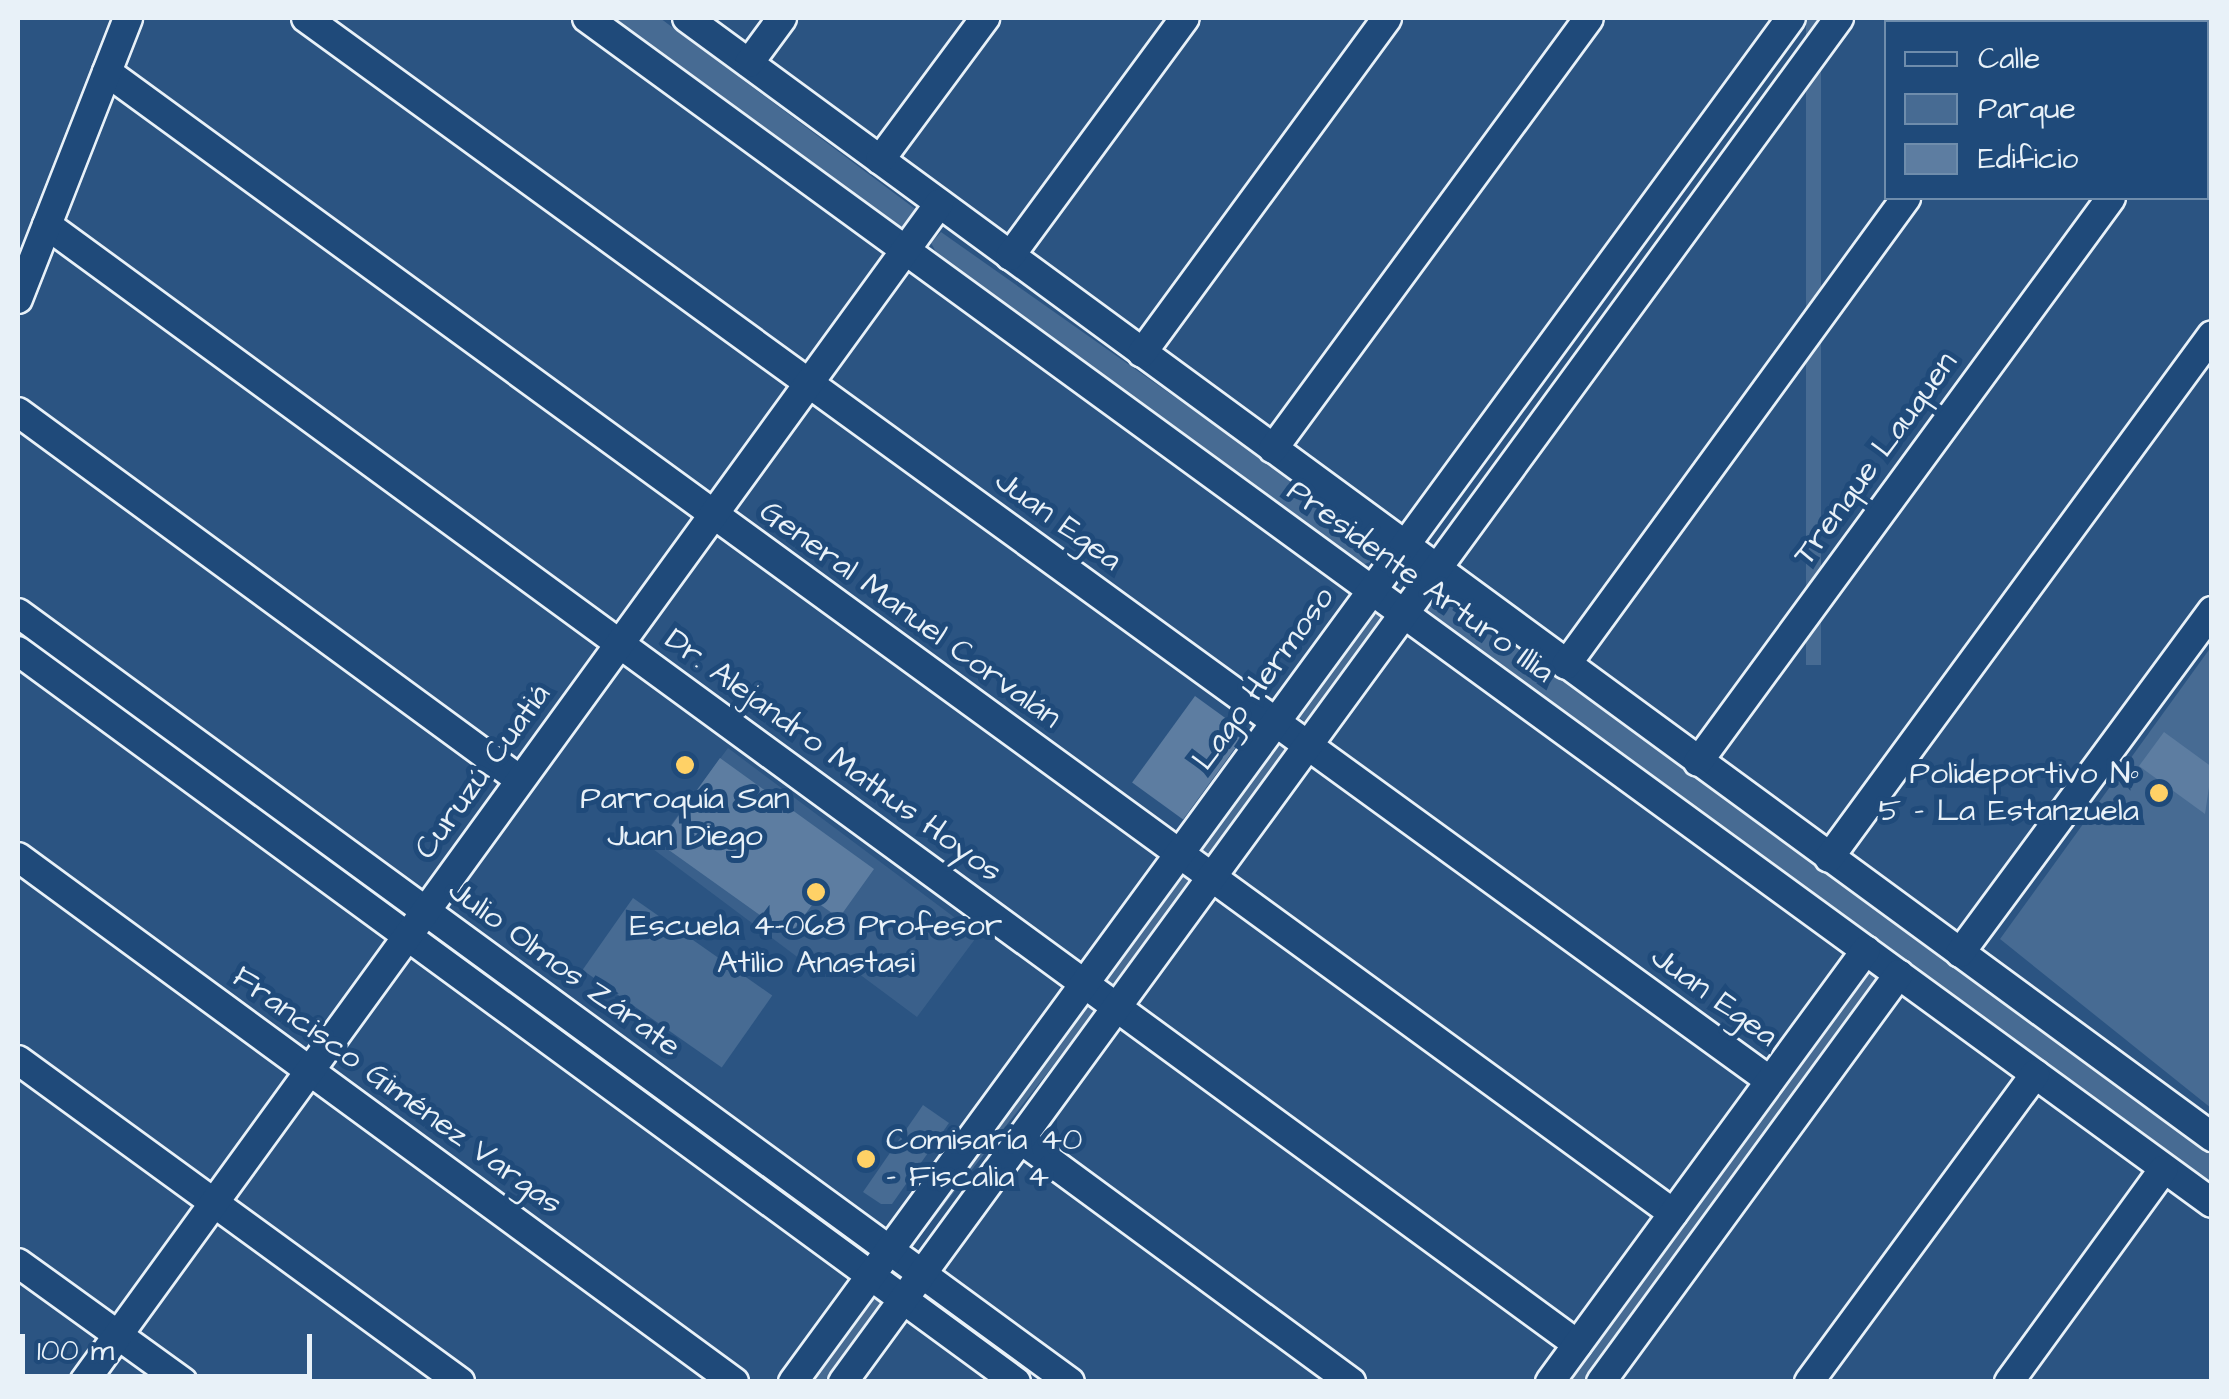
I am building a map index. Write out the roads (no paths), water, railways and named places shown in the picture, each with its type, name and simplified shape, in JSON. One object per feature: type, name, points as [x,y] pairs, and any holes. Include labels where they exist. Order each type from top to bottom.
[{"type":"street","points":[[18,299],[128,18]]},
{"type":"street","name":"Juan Egea","points":[[306,18],[1770,1081]]},
{"type":"street","name":"Presidente Arturo Illia","points":[[587,18],[2212,1204]]},
{"type":"street","name":"Presidente Arturo Illia","points":[[687,18],[2212,1138]]},
{"type":"street","points":[[749,63],[782,18]]},
{"type":"street","points":[[880,160],[984,18]]},
{"type":"street","points":[[1010,256],[1186,18]]},
{"type":"street","points":[[1142,353],[1388,18]]},
{"type":"street","points":[[1273,450],[1590,18]]},
{"type":"street","name":"Lago Hermoso","points":[[794,1382],[1791,18]]},
{"type":"street","points":[[843,1382],[1839,18]]},
{"type":"street","name":"General Manuel Corvalán","points":[[107,72],[1673,1214]]},
{"type":"street","points":[[1566,664],[1905,200]]},
{"type":"street","name":"Trenque Lauquen","points":[[1698,762],[2110,200]]},
{"type":"street","name":"Curuzú Cuatiá","points":[[84,1382],[940,204]]},
{"type":"street","name":"Dr. Alejandro Mathus Hoyos","points":[[46,225],[1577,1344]]},
{"type":"street","points":[[1829,858],[2212,335]]},
{"type":"street","points":[[18,412],[520,780]]},
{"type":"street","points":[[1960,953],[2212,612]]},
{"type":"street","name":"Julio Olmos Zárate","points":[[18,613],[1070,1382]]},
{"type":"street","name":"Julio Olmos Zárate","points":[[18,651],[1016,1382]]},
{"type":"street","name":"Francisco Giménez Vargas","points":[[18,857],[734,1382]]},
{"type":"street","points":[[1550,1382],[1866,950]]},
{"type":"street","points":[[1601,1382],[1899,974]]},
{"type":"street","points":[[18,1060],[460,1382]]},
{"type":"street","points":[[1809,1382],[2035,1074]]},
{"type":"street","points":[[1020,1139],[1351,1382]]},
{"type":"street","points":[[2009,1382],[2164,1170]]},
{"type":"street","points":[[18,1262],[183,1382]]},
{"type":"place","name":"Parroquía San Juan Diego","points":[[685,765]]},
{"type":"place","name":"Polideportivo Nº 5 - La Estanzuela","points":[[2159,793]]},
{"type":"place","name":"Escuela 4-068 Profesor Atilio Anastasi","points":[[816,892]]},
{"type":"place","name":"Comisaría 40 - Fiscalia 4","points":[[866,1159]]}]
